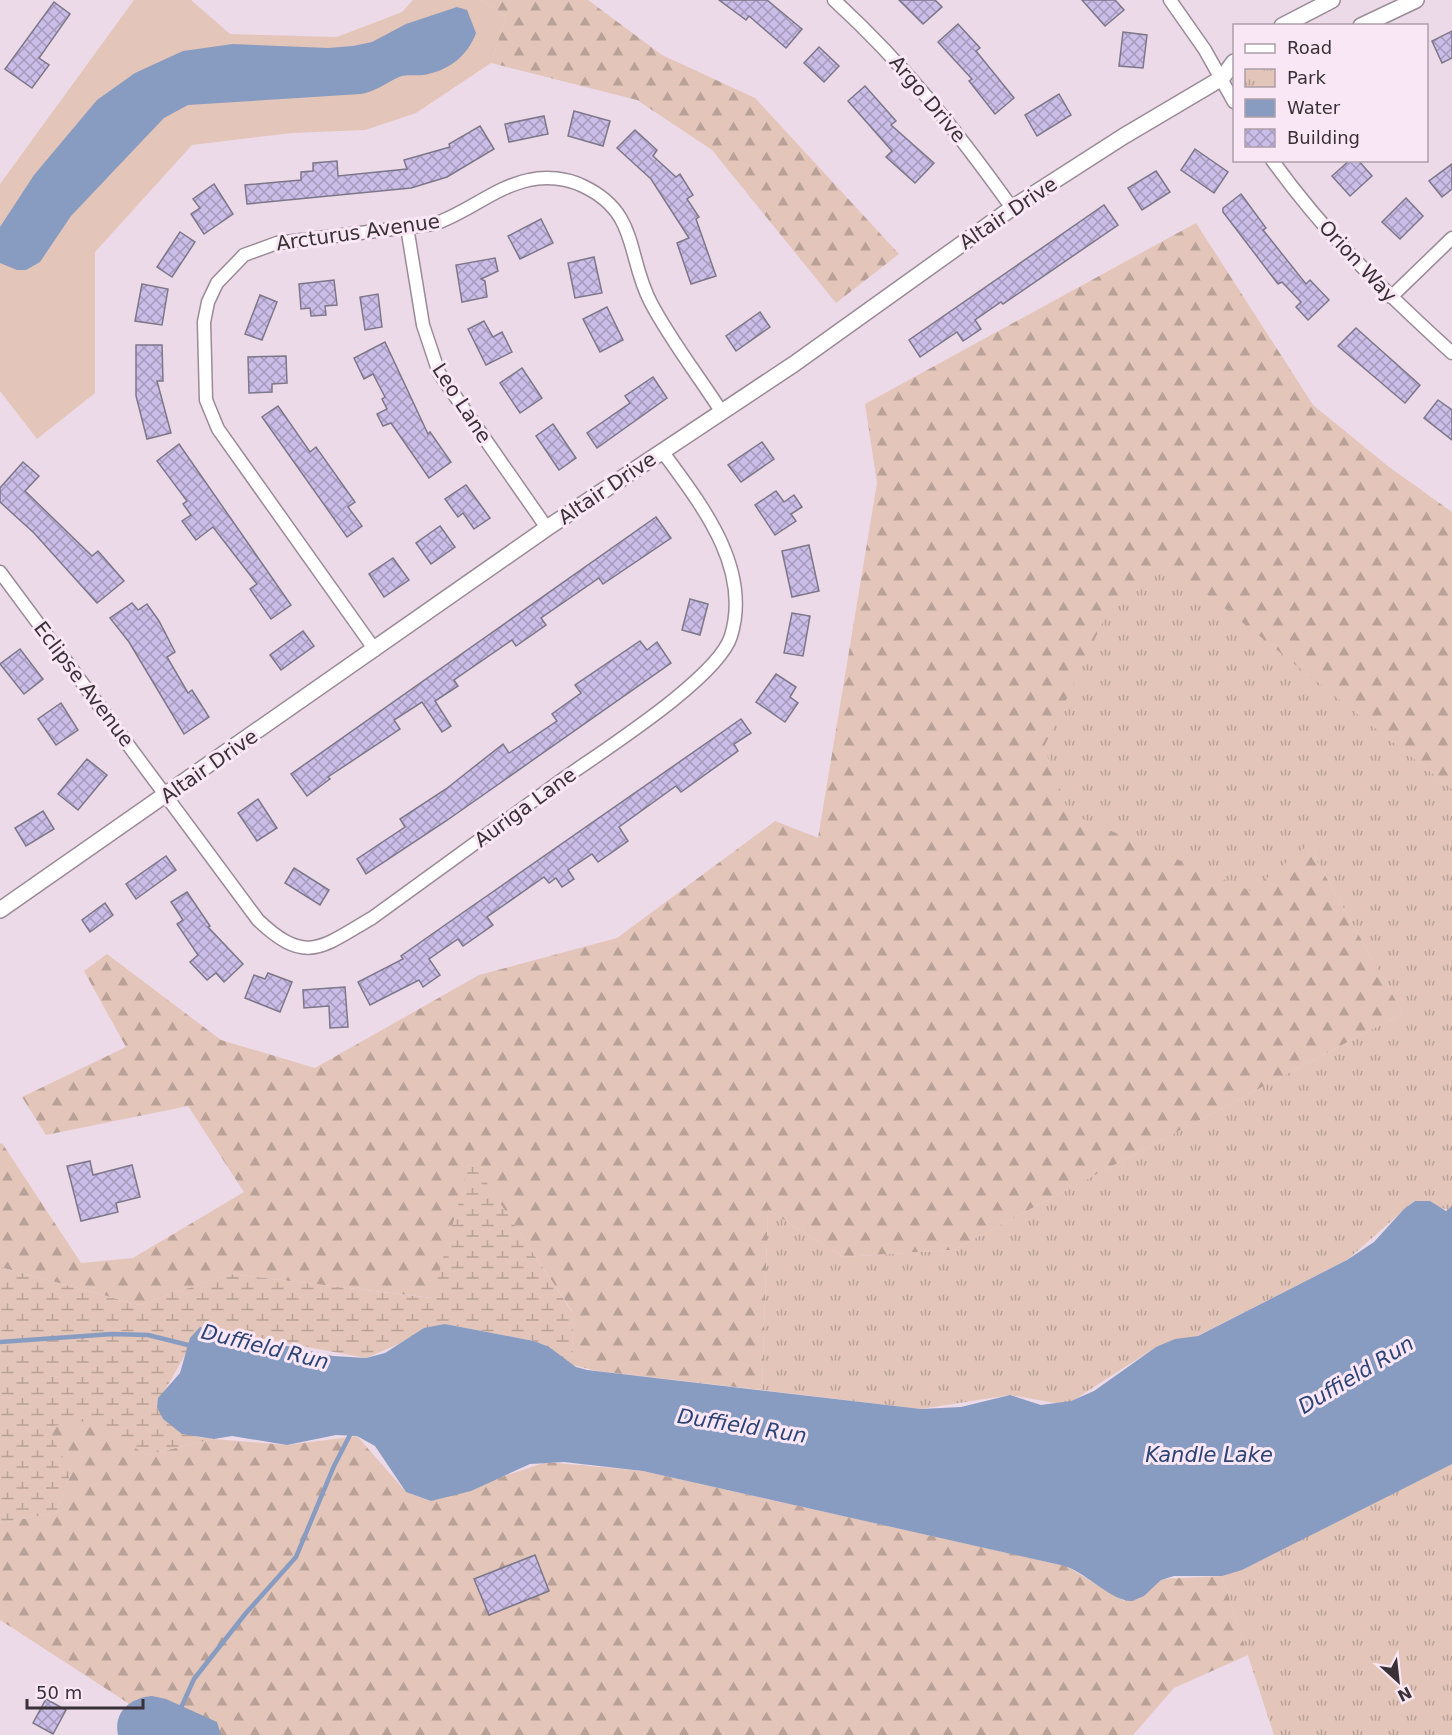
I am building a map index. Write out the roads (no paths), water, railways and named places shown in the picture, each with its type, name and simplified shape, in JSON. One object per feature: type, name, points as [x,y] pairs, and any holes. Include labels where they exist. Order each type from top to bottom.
[{"type":"street","name":"Argo Drive","points":[[834,0],[900,64],[952,127],[1012,208]]},
{"type":"street","points":[[1170,0],[1228,78],[1233,98]]},
{"type":"street","points":[[1286,24],[1332,0]]},
{"type":"street","points":[[1364,24],[1416,0]]},
{"type":"street","name":"Altair Drive","points":[[0,910],[547,528],[794,364],[1012,208],[1124,136],[1228,78]]},
{"type":"street","name":"Orion Way","points":[[1273,162],[1293,189],[1360,267],[1452,353]]},
{"type":"street","name":"Arcturus Avenue","points":[[375,650],[218,429],[206,400],[204,322],[217,283],[244,255],[277,243],[407,227],[454,218],[494,194],[530,179],[561,179],[587,188],[614,206],[624,221],[650,302],[721,411]]},
{"type":"street","name":"Leo Lane","points":[[407,227],[423,325],[439,373],[547,528]]},
{"type":"street","points":[[1391,297],[1452,238]]},
{"type":"street","name":"Auriga Lane","points":[[167,795],[258,920],[286,944],[303,949],[320,946],[335,940],[372,918],[678,696],[725,651],[736,610],[727,556],[708,515],[662,452]]},
{"type":"street","name":"Eclipse Avenue","points":[[0,572],[167,795]]},
{"type":"water","points":[[457,7],[467,10],[476,33],[462,56],[441,70],[423,75],[399,77],[361,94],[188,105],[164,118],[71,216],[40,262],[26,270],[17,270],[0,263],[0,227],[34,175],[97,100],[135,73],[183,51],[233,44],[328,48],[353,46],[372,42],[406,24]]},
{"type":"water","name":"Kandle Lake","points":[[1415,1201],[1430,1201],[1446,1211],[1452,1206],[1452,1464],[1242,1570],[1222,1576],[1174,1576],[1161,1580],[1144,1596],[1132,1601],[1116,1597],[1065,1566],[643,1471],[564,1462],[530,1464],[471,1491],[431,1501],[406,1492],[375,1446],[357,1436],[336,1435],[287,1445],[232,1436],[214,1439],[182,1434],[163,1419],[157,1407],[158,1398],[180,1373],[190,1338],[200,1327],[333,1356],[366,1358],[385,1353],[424,1328],[445,1324],[534,1341],[549,1347],[576,1367],[587,1370],[921,1409],[961,1407],[1010,1395],[1041,1405],[1071,1401],[1094,1391],[1156,1347],[1175,1339],[1198,1336],[1347,1260],[1374,1242],[1404,1209]]},
{"type":"water","points":[[152,1696],[166,1699],[217,1722],[221,1735],[118,1735],[118,1719],[125,1708],[130,1703]]},
{"type":"waterway","name":"Duffield Run","points":[[0,1342],[112,1334],[148,1335],[192,1346]]},
{"type":"waterway","points":[[180,1710],[194,1679],[246,1613],[296,1557],[334,1466],[352,1431]]}]
